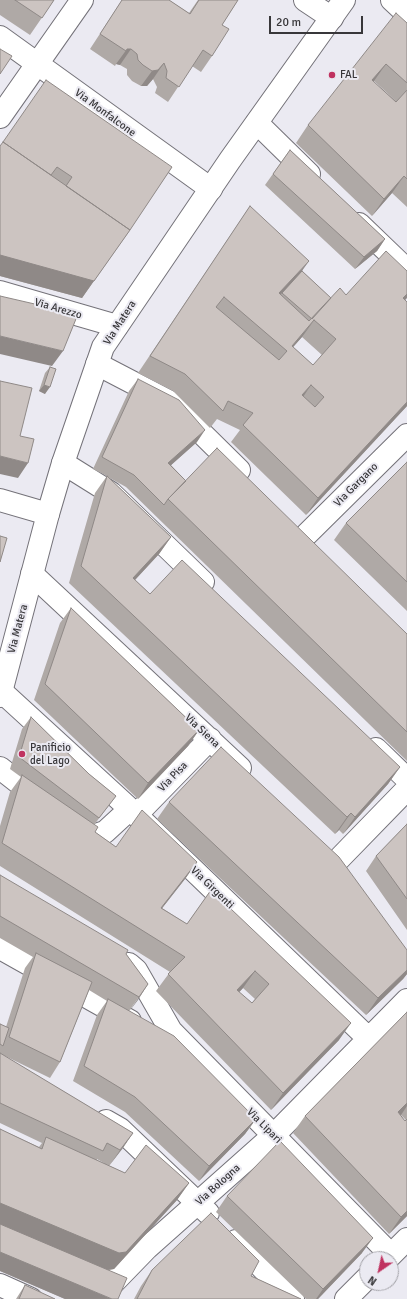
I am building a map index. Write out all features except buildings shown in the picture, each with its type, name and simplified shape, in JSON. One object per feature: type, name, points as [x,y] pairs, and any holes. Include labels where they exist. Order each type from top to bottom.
[{"type":"street","points":[[0,116],[82,0]]},
{"type":"street","points":[[305,0],[332,18]]},
{"type":"street","name":"Via Matera","points":[[0,692],[63,463],[103,347],[211,189],[344,0]]},
{"type":"street","points":[[392,0],[407,14]]},
{"type":"street","name":"Via Monfalcone","points":[[0,37],[211,189]]},
{"type":"street","points":[[257,123],[324,188]]},
{"type":"street","points":[[346,210],[407,270]]},
{"type":"street","name":"Via Arezzo","points":[[0,292],[117,326]]},
{"type":"street","points":[[97,364],[170,402],[255,486]]},
{"type":"street","name":"Via Gargano","points":[[306,535],[407,435]]},
{"type":"street","points":[[63,463],[111,493],[219,598]]},
{"type":"street","points":[[0,500],[48,514]]},
{"type":"street","points":[[289,519],[322,552]]},
{"type":"street","name":"Via Siena","points":[[32,574],[254,781]]},
{"type":"street","name":"Via Girgenti","points":[[0,692],[133,812],[368,1038]]},
{"type":"street","points":[[337,861],[405,792],[361,735]]},
{"type":"street","name":"Via Pisa","points":[[0,768],[90,838],[105,832],[133,812],[210,739]]},
{"type":"street","points":[[320,845],[337,861],[351,879]]},
{"type":"street","points":[[0,948],[141,1027],[171,1031]]},
{"type":"street","name":"Via Lipari","points":[[113,951],[136,970],[171,1031],[274,1135],[383,1251]]},
{"type":"street","name":"Via Bologna","points":[[78,1267],[114,1282],[147,1248],[274,1135],[407,1000]]},
{"type":"street","points":[[87,1110],[120,1129],[198,1203],[293,1299]]},
{"type":"street","points":[[395,1251],[407,1239]]},
{"type":"street","points":[[0,1285],[31,1299]]},
{"type":"place","name":"FAL","points":[[332,75]]},
{"type":"place","name":"Panificio del Lago","points":[[22,754]]}]
